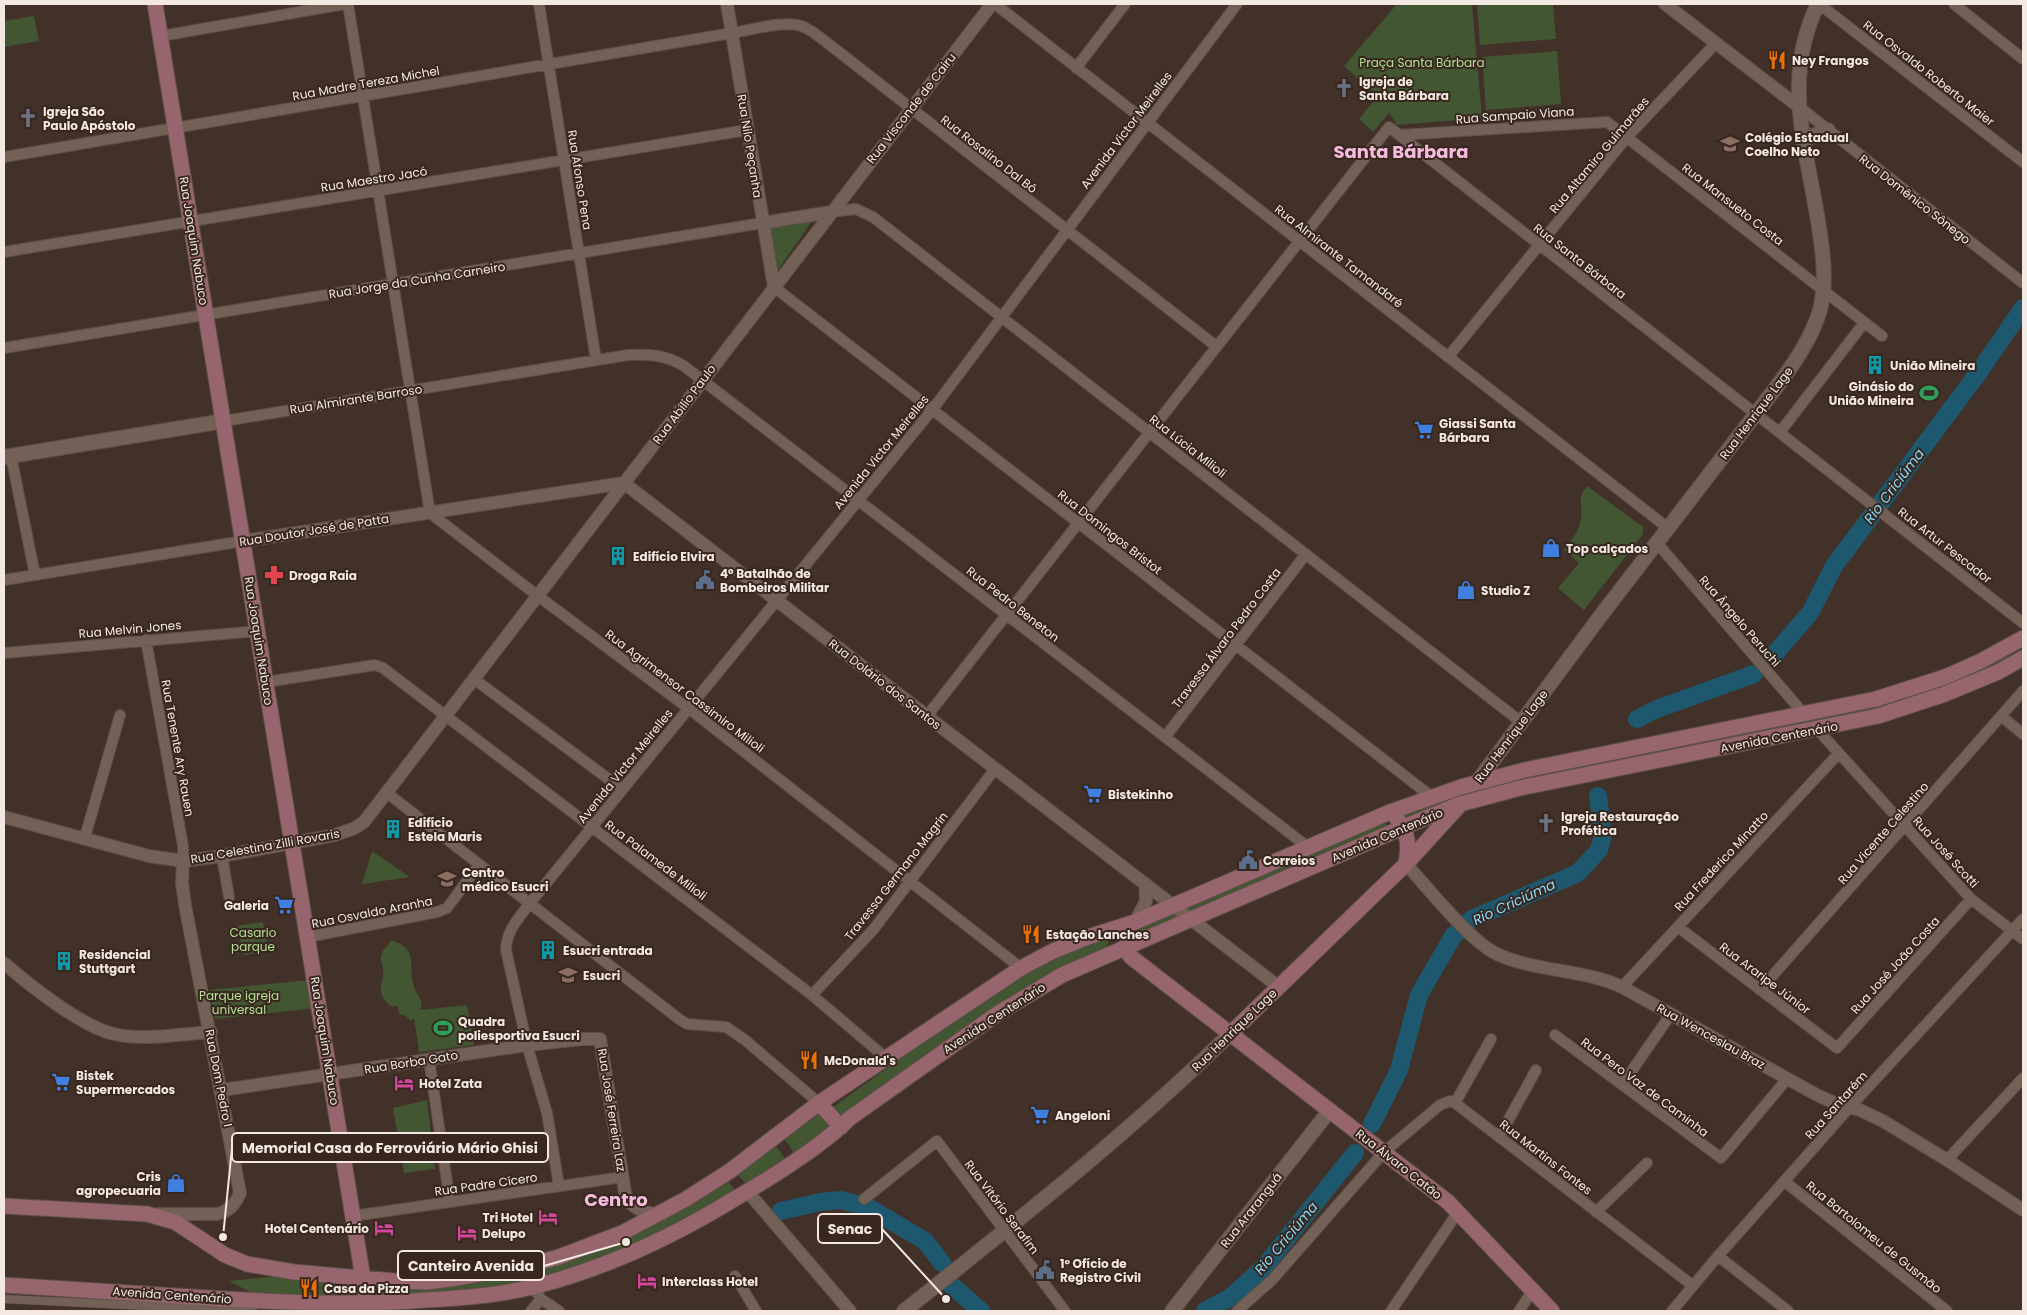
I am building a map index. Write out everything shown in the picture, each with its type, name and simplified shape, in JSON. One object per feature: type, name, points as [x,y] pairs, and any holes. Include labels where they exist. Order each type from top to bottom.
[{"type":"main road","name":"Rua Joaquim Nabuco","points":[[155,4],[363,1278],[372,1307]]},
{"type":"main road","name":"Rua Henrique Lage","points":[[904,1311],[1134,1125],[1406,864],[1460,804],[1656,543],[1785,376],[1804,344],[1820,310],[1823,290],[1822,243],[1798,106],[1798,73],[1801,55],[1808,27],[1819,4]]},
{"type":"main road","points":[[1803,140],[1828,130]]},
{"type":"main road","name":"Rua Almirante Barroso","points":[[8,456],[224,421]]},
{"type":"main road","name":"Avenida Centenário","points":[[4,1206],[147,1214],[175,1222],[225,1255],[247,1264],[294,1272],[427,1282],[529,1265],[599,1242],[662,1214],[730,1171],[819,1103],[1021,968],[1070,944],[1134,922],[1390,812],[1477,782],[1573,760],[1854,704],[1945,677],[2020,644]]},
{"type":"main road","name":"Avenida Centenário","points":[[4,1285],[372,1307],[460,1298],[537,1293],[583,1272],[637,1251],[702,1219],[748,1192],[790,1164],[850,1118],[997,1014],[1062,975],[1123,952],[1190,919],[1404,827],[1460,804],[1538,784],[1878,716],[1946,694],[1998,672],[2023,658]]},
{"type":"main road","points":[[1390,812],[1404,827],[1409,843],[1406,864]]},
{"type":"main road","points":[[1123,952],[1125,937],[1134,922]]},
{"type":"main road","name":"Rua Álvaro Catão","points":[[1123,952],[1231,1033],[1458,1212],[1552,1311]]},
{"type":"main road","points":[[819,1103],[841,1126]]},
{"type":"main road","name":"Rua Araranguá","points":[[1172,1311],[1330,1110]]},
{"type":"main road","points":[[730,1171],[748,1192]]},
{"type":"street","points":[[161,36],[347,4],[412,390],[430,513]]},
{"type":"street","name":"Rua Afonso Pena","points":[[539,4],[596,360]]},
{"type":"street","name":"Rua Nilo Peçanha","points":[[728,4],[762,224],[774,287]]},
{"type":"street","name":"Rua Almirante Tamandaré","points":[[993,4],[1668,528]]},
{"type":"street","name":"Rua Visconde de Cairu","points":[[831,212],[993,4]]},
{"type":"street","points":[[1076,68],[1124,4]]},
{"type":"street","name":"Avenida Victor Meirelles","points":[[560,1186],[547,1113],[527,1045],[506,950],[506,940],[511,930],[622,789],[932,410],[1237,4]]},
{"type":"street","name":"Rua Domênico Sônego","points":[[1665,4],[2023,283]]},
{"type":"street","name":"Rua Osvaldo Roberto Maier","points":[[1819,4],[2023,162]]},
{"type":"street","points":[[1954,4],[2023,59]]},
{"type":"street","name":"Rua Rosalino Dal Bó","points":[[732,33],[788,24],[804,27],[821,38],[1216,346]]},
{"type":"street","name":"Rua Madre Tereza Michel","points":[[4,157],[732,33]]},
{"type":"street","name":"Rua Altamiro Guimarães","points":[[1448,357],[1627,137],[1716,43]]},
{"type":"street","name":"Rua Sampaio Viana","points":[[1399,135],[1607,122],[1627,137]]},
{"type":"street","name":"Rua Santa Bárbara","points":[[1299,241],[1389,127],[1756,413]]},
{"type":"street","name":"Rua Maestro Jacó","points":[[4,252],[748,130]]},
{"type":"street","name":"Rua Mansueto Costa","points":[[1627,137],[1882,336]]},
{"type":"street","name":"Rua Lúcia Milioli","points":[[831,212],[856,210],[873,217],[1521,722]]},
{"type":"street","name":"Rua Jorge da Cunha Carneiro","points":[[4,348],[831,212]]},
{"type":"street","name":"Rua Abílio Paulo","points":[[538,596],[831,212]]},
{"type":"street","points":[[927,716],[1299,241]]},
{"type":"street","name":"Rua Domingos Bristot","points":[[774,287],[1432,797]]},
{"type":"street","points":[[1780,432],[1864,323]]},
{"type":"street","name":"Rua Almirante Barroso","points":[[224,421],[628,355],[654,354],[677,362],[702,380]]},
{"type":"street","name":"Rua Pedro Beneton","points":[[702,380],[1309,848]]},
{"type":"street","name":"Rua Artur Pescador","points":[[1756,413],[2023,623]]},
{"type":"street","points":[[8,456],[35,575]]},
{"type":"street","name":"Rua Doutor José de Patta","points":[[4,580],[243,541],[624,483]]},
{"type":"street","name":"Rua Dolário dos Santos","points":[[624,483],[1279,987]]},
{"type":"street","name":"Rua Agrimensor Cassimiro Milioli","points":[[430,513],[688,708],[1021,968]]},
{"type":"street","name":"Rua Ângelo Peruchi","points":[[1656,543],[1804,714]]},
{"type":"street","name":"Travessa Álvaro Pedro Costa","points":[[1166,737],[1306,554]]},
{"type":"street","name":"Rua Celestina Zilli Rovaris","points":[[4,817],[85,837],[149,856],[183,861],[222,856],[335,835],[356,828],[372,813],[538,596]]},
{"type":"street","name":"Rua Melvin Jones","points":[[4,653],[258,631]]},
{"type":"street","name":"Rua Tenente Ary Rauen","points":[[146,640],[183,846],[183,861]]},
{"type":"street","name":"Rua Palamede Milioli","points":[[266,682],[375,665],[383,668],[812,995],[886,1058]]},
{"type":"street","points":[[474,679],[622,789]]},
{"type":"street","name":"Rua Vicente Celestino","points":[[1760,990],[2023,691]]},
{"type":"street","points":[[85,837],[120,714]]},
{"type":"street","points":[[2002,716],[2023,734]]},
{"type":"street","name":"Rua José Scotti","points":[[1817,729],[1971,899],[2023,939]]},
{"type":"street","name":"Rua Frederico Minatto","points":[[1622,987],[1839,753]]},
{"type":"street","name":"Travessa Germano Magrin","points":[[812,995],[873,930],[995,769]]},
{"type":"street","points":[[387,793],[679,1019],[687,1024],[720,1026],[731,1030],[819,1103]]},
{"type":"street","points":[[222,856],[229,897]]},
{"type":"street","name":"Rua Dom Pedro I","points":[[147,1214],[217,1214],[225,1212],[237,1201],[240,1188],[185,905],[182,883],[183,861]]},
{"type":"street","name":"Rua Wenceslau Braz","points":[[1406,864],[1470,933],[1484,946],[1500,956],[1604,980],[1622,987],[1828,1101],[1860,1110],[1883,1121],[2023,1210]]},
{"type":"street","name":"Rua Osvaldo Aranha","points":[[308,937],[437,912],[448,908],[479,865]]},
{"type":"street","points":[[1134,922],[1146,901],[1145,884]]},
{"type":"street","name":"Rua José João Costa","points":[[1837,1048],[1971,899]]},
{"type":"street","name":"Rua Santarém","points":[[1672,1311],[1692,1285],[1849,1108],[2023,919]]},
{"type":"street","name":"Rua Araripe Júnior","points":[[1678,927],[1837,1048]]},
{"type":"street","points":[[4,963],[30,986],[74,1014],[113,1034],[148,1036],[211,1032]]},
{"type":"street","points":[[1622,1085],[1671,1014]]},
{"type":"street","name":"Rua Pero Vaz de Caminha","points":[[1555,1035],[1721,1158],[1787,1078]]},
{"type":"street","points":[[1237,1311],[1272,1280],[1384,1152],[1440,1105],[1450,1101],[1455,1103],[1491,1038]]},
{"type":"street","name":"Rua Borba Gato","points":[[222,1090],[527,1045],[582,1039],[600,1040]]},
{"type":"street","name":"Rua José Ferreira Laz","points":[[600,1040],[626,1198],[632,1206],[651,1214],[662,1214]]},
{"type":"street","points":[[429,1059],[450,1202]]},
{"type":"street","points":[[1499,1137],[1536,1070]]},
{"type":"street","points":[[1947,1160],[2023,1078]]},
{"type":"street","name":"Rua Martins Fontes","points":[[1455,1103],[1692,1285]]},
{"type":"street","name":"Rua Vitório Serafim","points":[[864,1199],[937,1141],[1065,1311]]},
{"type":"street","points":[[1596,1212],[1648,1163]]},
{"type":"street","name":"Rua Padre Cícero","points":[[353,1216],[623,1177]]},
{"type":"street","name":"Rua Bartolomeu de Gusmão","points":[[1784,1181],[1947,1311]]},
{"type":"street","points":[[748,1192],[850,1311]]},
{"type":"street","points":[[1391,1311],[1458,1212]]},
{"type":"street","points":[[1718,1256],[1788,1311]]},
{"type":"street","points":[[735,1276],[756,1311]]},
{"type":"street","points":[[1518,1311],[1533,1290]]},
{"type":"street","points":[[531,1311],[537,1293],[559,1311]]},
{"type":"street","points":[[4,1300],[253,1311]]},
{"type":"street","points":[[280,1311],[295,1302]]},
{"type":"green space","name":"Praça Santa Bárbara","points":[[1397,4],[1472,4],[1482,118],[1397,125],[1389,113],[1373,132],[1359,119],[1378,96],[1344,66]]},
{"type":"green space","points":[[1477,4],[1553,4],[1556,39],[1480,45]]},
{"type":"green space","points":[[34,16],[39,41],[4,47],[4,21]]},
{"type":"green space","points":[[1557,51],[1561,104],[1486,110],[1482,57]]},
{"type":"green space","points":[[815,217],[777,271],[770,224]]},
{"type":"green space","points":[[1587,486],[1643,527],[1643,534],[1584,610],[1558,588],[1579,563],[1564,550],[1578,528],[1581,519],[1581,498]]},
{"type":"green space","points":[[2005,653],[2011,660],[1935,695],[1789,732],[1410,822],[1402,813],[1464,790],[1760,726]]},
{"type":"green space","points":[[1381,821],[1393,829],[1137,936],[1140,923]]},
{"type":"green space","points":[[372,851],[410,877],[362,884]]},
{"type":"green space","name":"Casario parque","points":[[263,922],[268,951],[244,955],[237,926]]},
{"type":"green space","points":[[1113,934],[1105,949],[980,1018],[841,1115],[833,1107],[938,1032],[1019,978],[1055,958]]},
{"type":"green space","points":[[391,940],[400,944],[409,952],[414,988],[421,1000],[420,1010],[467,1005],[474,1045],[419,1052],[414,1018],[411,1021],[406,1016],[399,1014],[398,1006],[390,1006],[381,991],[383,969],[381,955]]},
{"type":"green space","name":"Parque igreja universal","points":[[309,980],[315,1008],[215,1019],[210,990]]},
{"type":"green space","points":[[427,1100],[435,1169],[404,1173],[393,1108]]},
{"type":"green space","points":[[819,1111],[829,1127],[794,1153],[784,1138]]},
{"type":"green space","points":[[776,1146],[786,1160],[749,1187],[737,1174]]},
{"type":"green space","points":[[726,1179],[736,1191],[670,1230],[559,1275],[463,1295],[386,1298],[374,1285],[557,1263]]},
{"type":"green space","points":[[289,1275],[359,1281],[360,1300],[261,1298],[229,1281]]},
{"type":"waterway","name":"Rio Criciúma","points":[[1766,664],[1810,613],[1834,566],[1979,372],[2023,308]]},
{"type":"waterway","name":"Rio Criciúma","points":[[1637,719],[1657,709],[1754,674]]},
{"type":"waterway","name":"Rio Criciúma","points":[[1372,1124],[1399,1070],[1419,995],[1453,936],[1472,919],[1578,873],[1599,850],[1603,835],[1598,796]]},
{"type":"waterway","name":"Rio Criciúma","points":[[1205,1311],[1231,1297],[1264,1267],[1355,1153]]},
{"type":"waterway","name":"Rio Criciúma","points":[[781,1211],[820,1202],[840,1200],[866,1206],[925,1241],[942,1263]]},
{"type":"waterway","name":"Rio Criciúma","points":[[950,1284],[981,1311]]},
{"type":"place","name":"Ney Frangos","points":[[1777,60]]},
{"type":"place","name":"Igreja de Santa Bárbara","points":[[1344,88]]},
{"type":"place","name":"Igreja São Paulo Apóstolo","points":[[28,118]]},
{"type":"place","name":"Colégio Estadual Coelho Neto","points":[[1730,144]]},
{"type":"place","name":"União Mineira","points":[[1875,365]]},
{"type":"place","name":"Ginásio do União Mineira","points":[[1929,393]]},
{"type":"place","name":"Giassi Santa Bárbara","points":[[1424,430]]},
{"type":"place","name":"Top calçados","points":[[1551,548]]},
{"type":"place","name":"Edifício Elvira","points":[[618,556]]},
{"type":"place","name":"Droga Raia","points":[[274,575]]},
{"type":"place","name":"4º Batalhão de Bombeiros Militar","points":[[705,580]]},
{"type":"place","name":"Studio Z","points":[[1466,590]]},
{"type":"place","name":"Bistekinho","points":[[1093,794]]},
{"type":"place","name":"Igreja Restauração Profética","points":[[1546,823]]},
{"type":"place","name":"Edifício Estela Maris","points":[[393,829]]},
{"type":"place","name":"Correios","points":[[1248,860]]},
{"type":"place","name":"Centro médico Esucri","points":[[447,879]]},
{"type":"place","name":"Galeria","points":[[284,905]]},
{"type":"place","name":"Estação Lanches","points":[[1031,934]]},
{"type":"place","name":"Esucri entrada","points":[[548,950]]},
{"type":"place","name":"Residencial Stuttgart","points":[[64,961]]},
{"type":"place","name":"Esucri","points":[[568,975]]},
{"type":"place","name":"Quadra poliesportiva Esucri","points":[[443,1028]]},
{"type":"place","name":"McDonald's","points":[[809,1060]]},
{"type":"place","name":"Bistek Supermercados","points":[[61,1082]]},
{"type":"place","name":"Hotel Zata","points":[[404,1083]]},
{"type":"place","name":"Angeloni","points":[[1040,1115]]},
{"type":"place","name":"Cris agropecuaria","points":[[176,1183]]},
{"type":"place","name":"Tri Hotel","points":[[548,1217]]},
{"type":"place","name":"Hotel Centenário","points":[[384,1228]]},
{"type":"place","name":"Delupo","points":[[467,1233]]},
{"type":"place","name":"Memorial Casa do Ferroviário Mário Ghisi","points":[[223,1237]]},
{"type":"place","name":"Canteiro Avenida","points":[[626,1242]]},
{"type":"place","name":"1° Ofício de Registro Civil","points":[[1045,1270]]},
{"type":"place","name":"Interclass Hotel","points":[[647,1281]]},
{"type":"place","name":"Casa da Pizza","points":[[309,1288]]},
{"type":"place","name":"Senac","points":[[946,1299]]},
{"type":"district","name":"Santa Bárbara","points":[[1401,151]]},
{"type":"district","name":"Centro","points":[[616,1199]]}]
